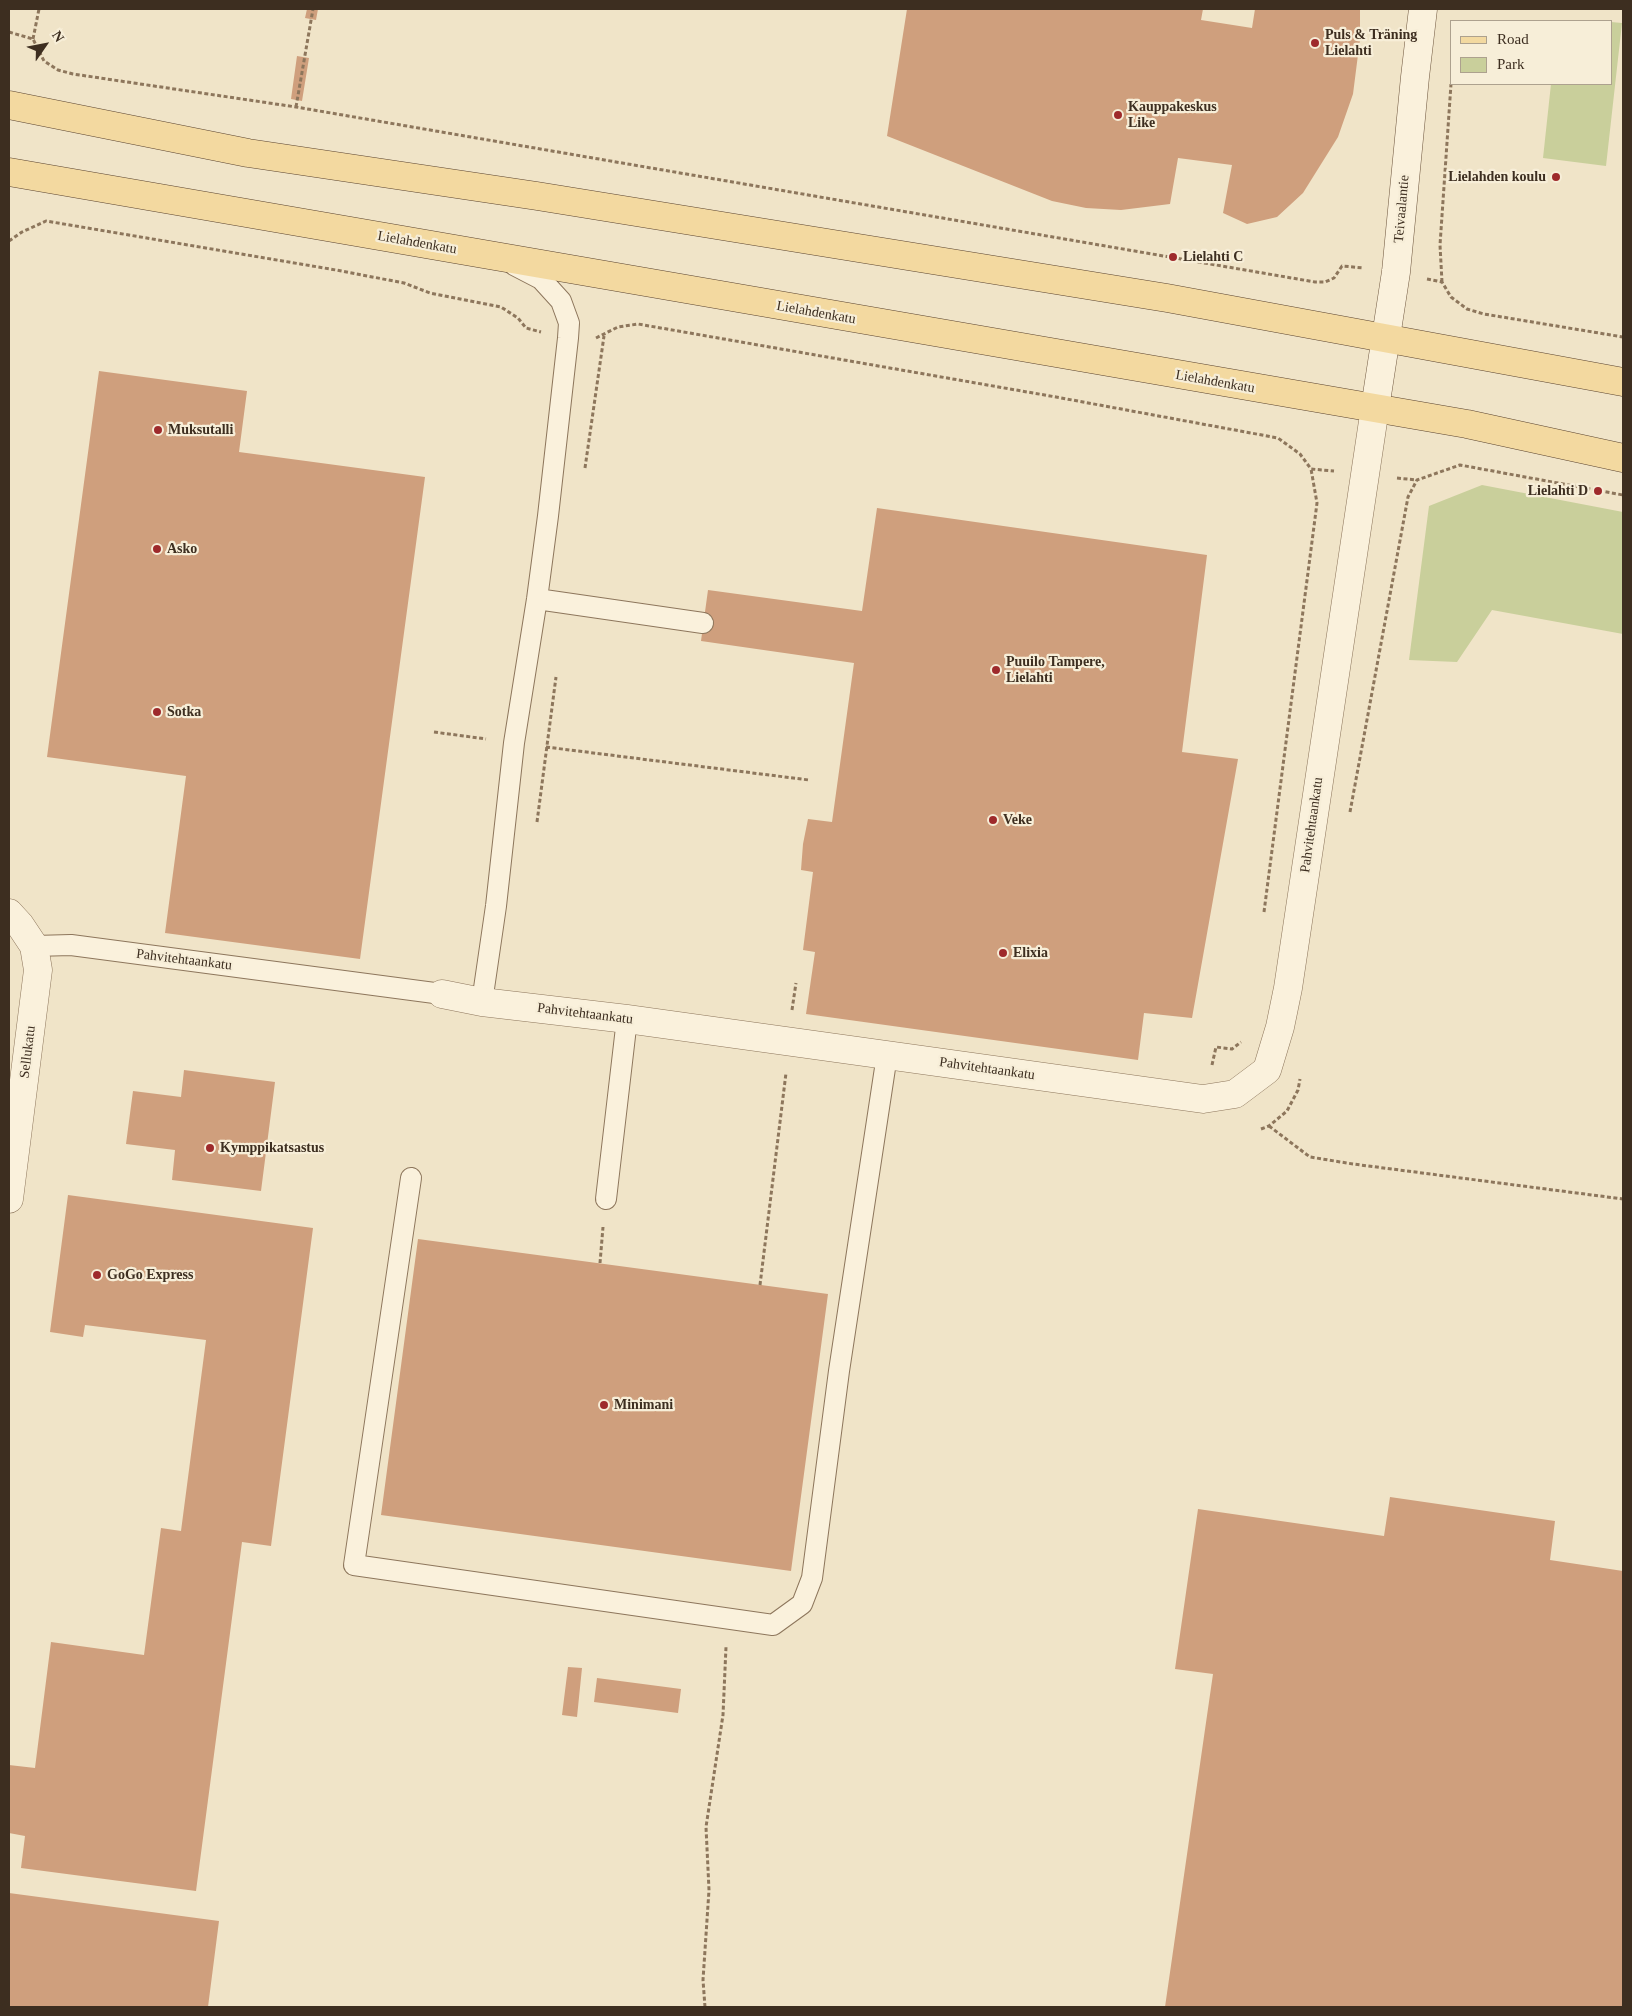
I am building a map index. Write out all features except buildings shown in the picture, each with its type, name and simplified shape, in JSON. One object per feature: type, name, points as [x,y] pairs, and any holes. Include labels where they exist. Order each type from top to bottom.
[{"type":"main road","points":[[9,104],[248,153],[547,197],[1157,296],[1623,382]]},
{"type":"main road","name":"Lielahdenkatu","points":[[9,172],[1466,424],[1623,458]]},
{"type":"street","name":"Teivaalantie","points":[[1375,408],[1396,272],[1414,77],[1423,9]]},
{"type":"street","name":"Pahvitehtaankatu","points":[[442,994],[482,1002],[627,1019],[1203,1099],[1235,1094],[1267,1070],[1280,1027],[1288,988],[1375,408]]},
{"type":"street","name":"Sellukatu","points":[[9,913],[20,925],[34,946],[38,970],[9,1199]]},
{"type":"lane","points":[[482,1002],[496,906],[514,743],[548,516],[568,338],[568,323],[561,301],[541,279],[501,258]]},
{"type":"lane","points":[[537,599],[703,623]]},
{"type":"lane","name":"Pahvitehtaankatu","points":[[34,946],[71,945],[442,994]]},
{"type":"lane","points":[[606,1199],[627,1019]]},
{"type":"lane","points":[[411,1178],[354,1565],[773,1625],[802,1604],[812,1578],[839,1371],[887,1055]]},
{"type":"path","points":[[39,9],[33,39],[44,61],[58,70],[73,74],[296,107],[1315,282],[1325,282],[1334,278],[1342,266],[1396,272],[1442,282]]},
{"type":"path","points":[[296,107],[313,9]]},
{"type":"path","points":[[9,32],[33,39]]},
{"type":"path","points":[[1451,85],[1440,245],[1442,282],[1451,297],[1467,309],[1484,314],[1623,337]]},
{"type":"path","points":[[9,241],[22,232],[46,221],[404,283],[430,293],[501,307],[518,318],[526,328],[568,338],[587,340],[604,335],[618,327],[638,324],[1278,438],[1300,454],[1311,469],[1317,503],[1264,913]]},
{"type":"path","points":[[584,471],[604,335]]},
{"type":"path","points":[[1311,469],[1417,480],[1460,465],[1623,495]]},
{"type":"path","points":[[1348,818],[1408,498],[1417,480]]},
{"type":"path","points":[[536,824],[557,668]]},
{"type":"path","points":[[434,732],[808,780]]},
{"type":"path","points":[[760,1285],[796,983]]},
{"type":"path","points":[[1203,1099],[1216,1047],[1232,1049],[1244,1040]]},
{"type":"path","points":[[1261,1129],[1269,1126],[1287,1112],[1298,1090],[1302,1070]]},
{"type":"path","points":[[1269,1126],[1310,1157],[1623,1199]]},
{"type":"path","points":[[600,1263],[606,1199]]},
{"type":"path","points":[[705,2007],[703,1980],[709,1890],[706,1827],[723,1715],[728,1618]]},
{"type":"green space","points":[[1612,22],[1622,23],[1606,166],[1543,158],[1551,85],[1612,85]]},
{"type":"green space","points":[[1482,485],[1623,512],[1623,634],[1492,610],[1457,662],[1409,660],[1429,506]]},
{"type":"place","name":"Puls & Träning Lielahti","points":[[1315,43]]},
{"type":"place","name":"Kauppakeskus Like","points":[[1118,115]]},
{"type":"place","name":"Lielahden koulu","points":[[1556,177]]},
{"type":"place","name":"Lielahti C","points":[[1173,257]]},
{"type":"place","name":"Muksutalli","points":[[158,430]]},
{"type":"place","name":"Lielahti D","points":[[1598,491]]},
{"type":"place","name":"Asko","points":[[157,549]]},
{"type":"place","name":"Puuilo Tampere, Lielahti","points":[[996,670]]},
{"type":"place","name":"Sotka","points":[[157,712]]},
{"type":"place","name":"Veke","points":[[993,820]]},
{"type":"place","name":"Elixia","points":[[1003,953]]},
{"type":"place","name":"Kymppikatsastus","points":[[210,1148]]},
{"type":"place","name":"GoGo Express","points":[[97,1275]]},
{"type":"place","name":"Minimani","points":[[604,1405]]}]
